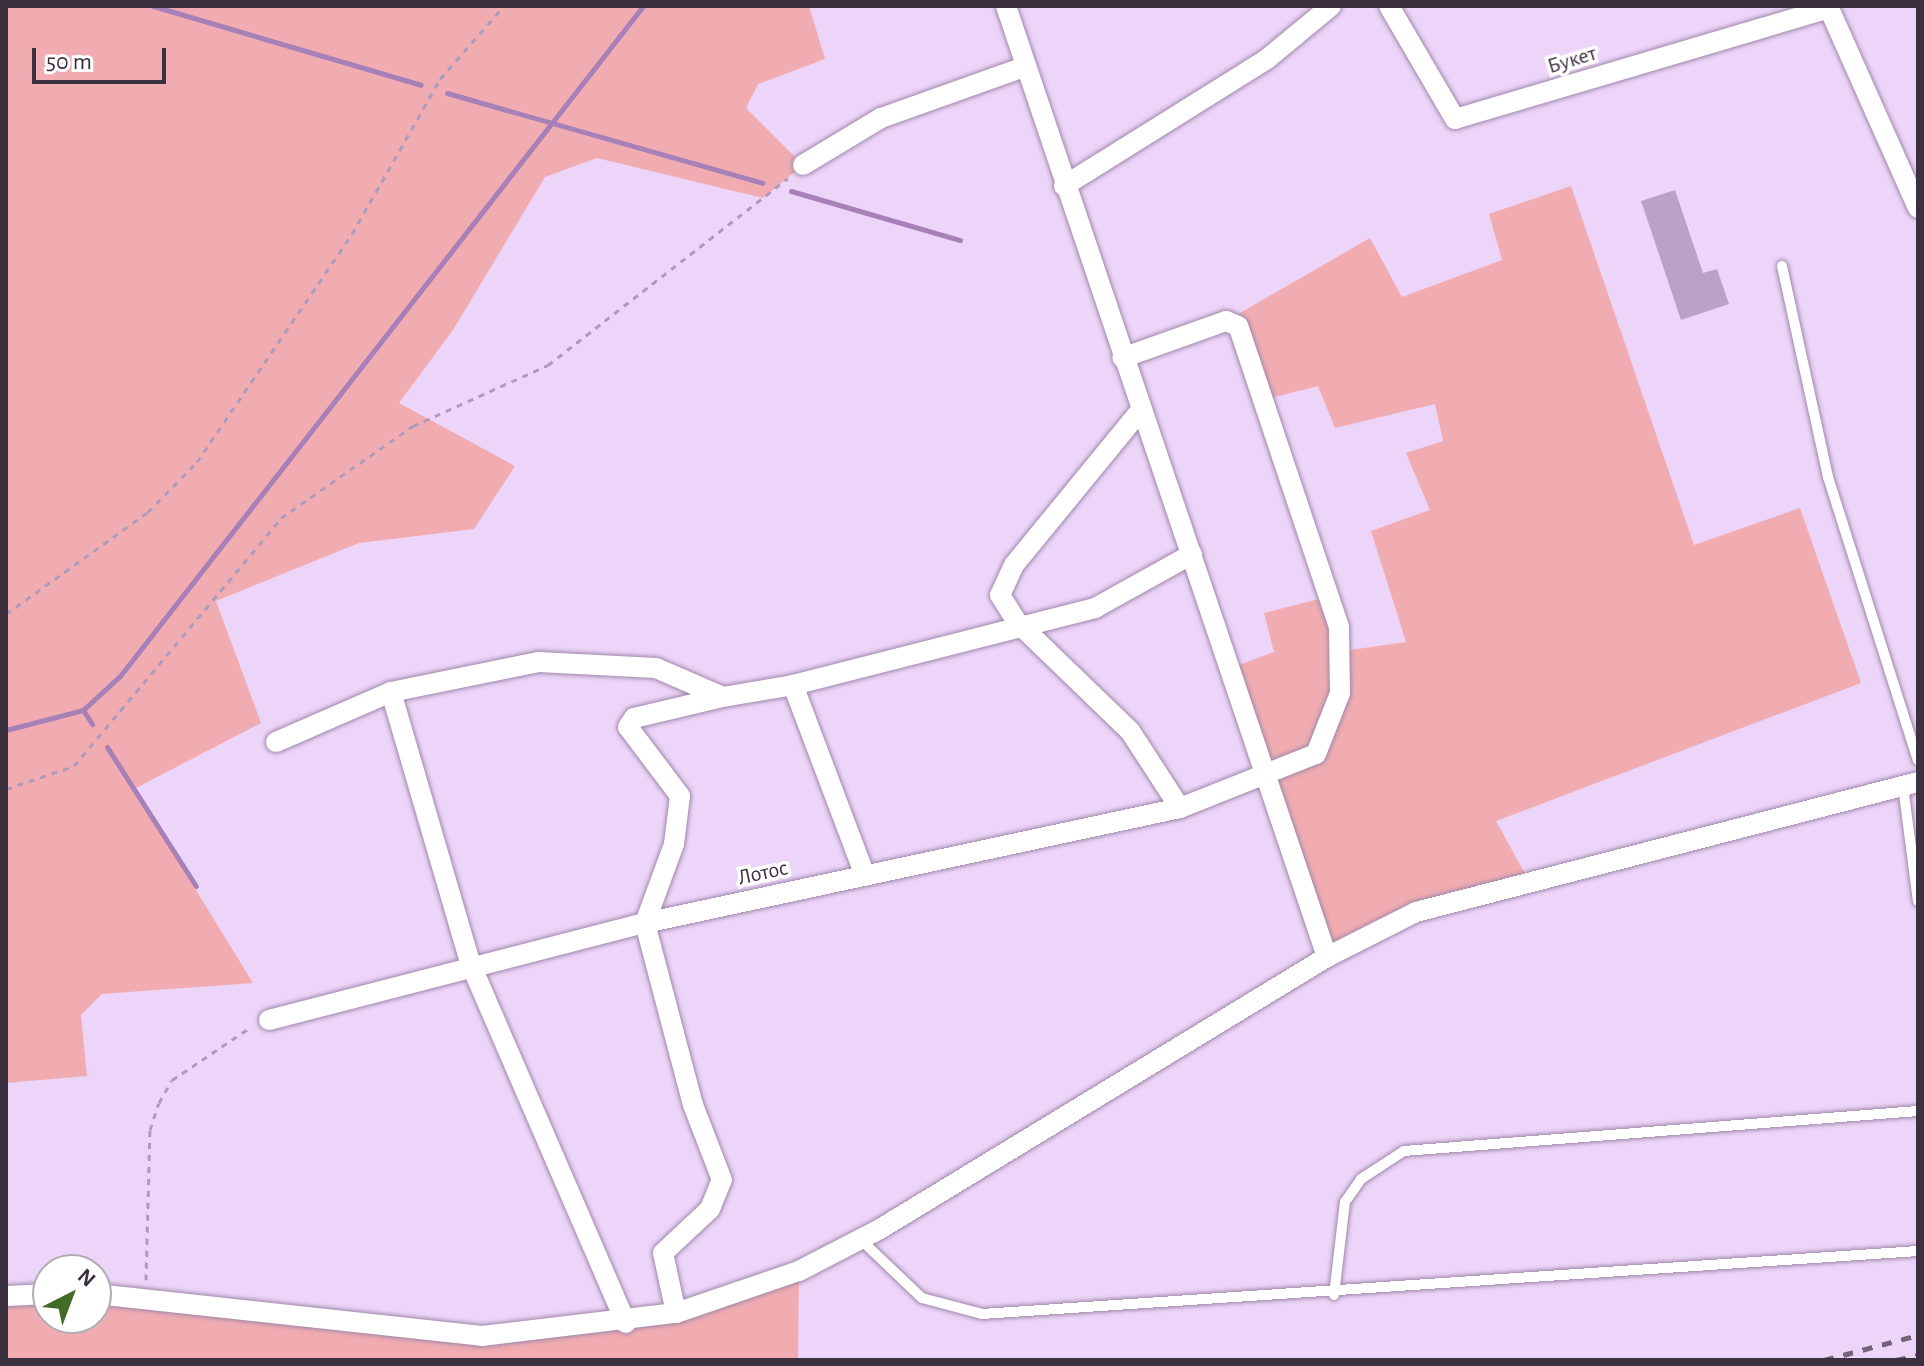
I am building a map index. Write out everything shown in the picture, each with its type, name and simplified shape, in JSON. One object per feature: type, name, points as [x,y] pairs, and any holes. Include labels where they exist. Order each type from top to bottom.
[{"type":"street","points":[[1006,6],[1122,358],[1192,554],[1327,957]]},
{"type":"street","points":[[1064,186],[1254,68],[1331,6]]},
{"type":"street","name":"Букет","points":[[1389,6],[1455,119],[1828,7]]},
{"type":"street","points":[[1828,7],[1910,161],[1918,208]]},
{"type":"street","points":[[803,165],[881,118],[1024,67]]},
{"type":"street","name":"Лотос","points":[[269,1020],[471,965],[645,923],[1180,808],[1268,779],[1302,764],[1327,738],[1343,652],[1238,326],[1226,321],[1122,358]]},
{"type":"street","points":[[1140,411],[1002,580],[1000,595],[1023,627],[1130,731],[1180,808]]},
{"type":"street","points":[[676,1313],[663,1253],[710,1209],[722,1180],[693,1105],[645,923],[674,844],[680,796],[628,727],[634,718],[723,697],[793,685],[1023,627],[1127,595],[1192,554]]},
{"type":"street","points":[[276,742],[391,692],[482,669],[596,663],[656,668],[723,697]]},
{"type":"street","points":[[793,685],[865,876]]},
{"type":"street","points":[[391,692],[471,965],[626,1323]]},
{"type":"street","points":[[112,1295],[145,1296],[420,1333],[482,1336],[626,1323],[676,1313],[784,1277],[860,1239],[1327,957],[1456,898],[1910,784]]},
{"type":"street","points":[[6,1296],[32,1295]]},
{"type":"lane","points":[[1782,266],[1828,477],[1918,760]]},
{"type":"lane","points":[[1910,784],[1918,901]]},
{"type":"lane","points":[[1334,1295],[1334,1245],[1345,1202],[1361,1179],[1404,1151],[1918,1111]]},
{"type":"lane","points":[[860,1239],[922,1298],[950,1311],[1334,1295],[1918,1251]]},
{"type":"path","points":[[6,614],[148,512],[197,462],[352,234],[440,79],[504,6]]},
{"type":"path","points":[[6,789],[74,766],[281,518],[413,426],[548,365],[803,165]]},
{"type":"path","points":[[145,1296],[150,1130],[159,1103],[172,1080],[203,1055],[269,1020]]},
{"type":"shaded area","points":[[6,6],[809,6],[825,59],[758,84],[746,108],[803,165],[763,198],[597,158],[545,177],[453,330],[399,403],[515,466],[474,529],[359,543],[216,601],[261,723],[134,789],[253,983],[102,994],[81,1015],[87,1076],[6,1083]]},
{"type":"shaded area","points":[[1571,186],[1694,545],[1800,508],[1861,683],[1496,821],[1528,879],[1327,957],[1231,668],[1274,652],[1264,613],[1330,596],[1343,651],[1406,642],[1371,531],[1430,510],[1406,453],[1443,441],[1435,404],[1335,428],[1318,386],[1263,400],[1226,321],[1370,238],[1402,297],[1502,260],[1489,214]]},
{"type":"shaded area","points":[[799,1271],[798,1360],[6,1360],[6,1296],[32,1295],[32,1334],[112,1334],[112,1295],[555,1332]]},
{"type":"building","points":[[1675,190],[1703,273],[1717,269],[1729,304],[1681,320],[1641,201]]},
{"type":"waterway","points":[[153,6],[421,85]]},
{"type":"waterway","points":[[6,730],[83,710],[120,676],[643,6]]},
{"type":"waterway","points":[[447,93],[762,183]]},
{"type":"waterway","points":[[791,191],[960,240]]},
{"type":"waterway","points":[[83,710],[92,724]]},
{"type":"waterway","points":[[107,747],[196,886]]},
{"type":"railway","points":[[1824,1360],[1918,1335]]},
{"type":"railway","points":[[1896,1360],[1918,1355]]}]
